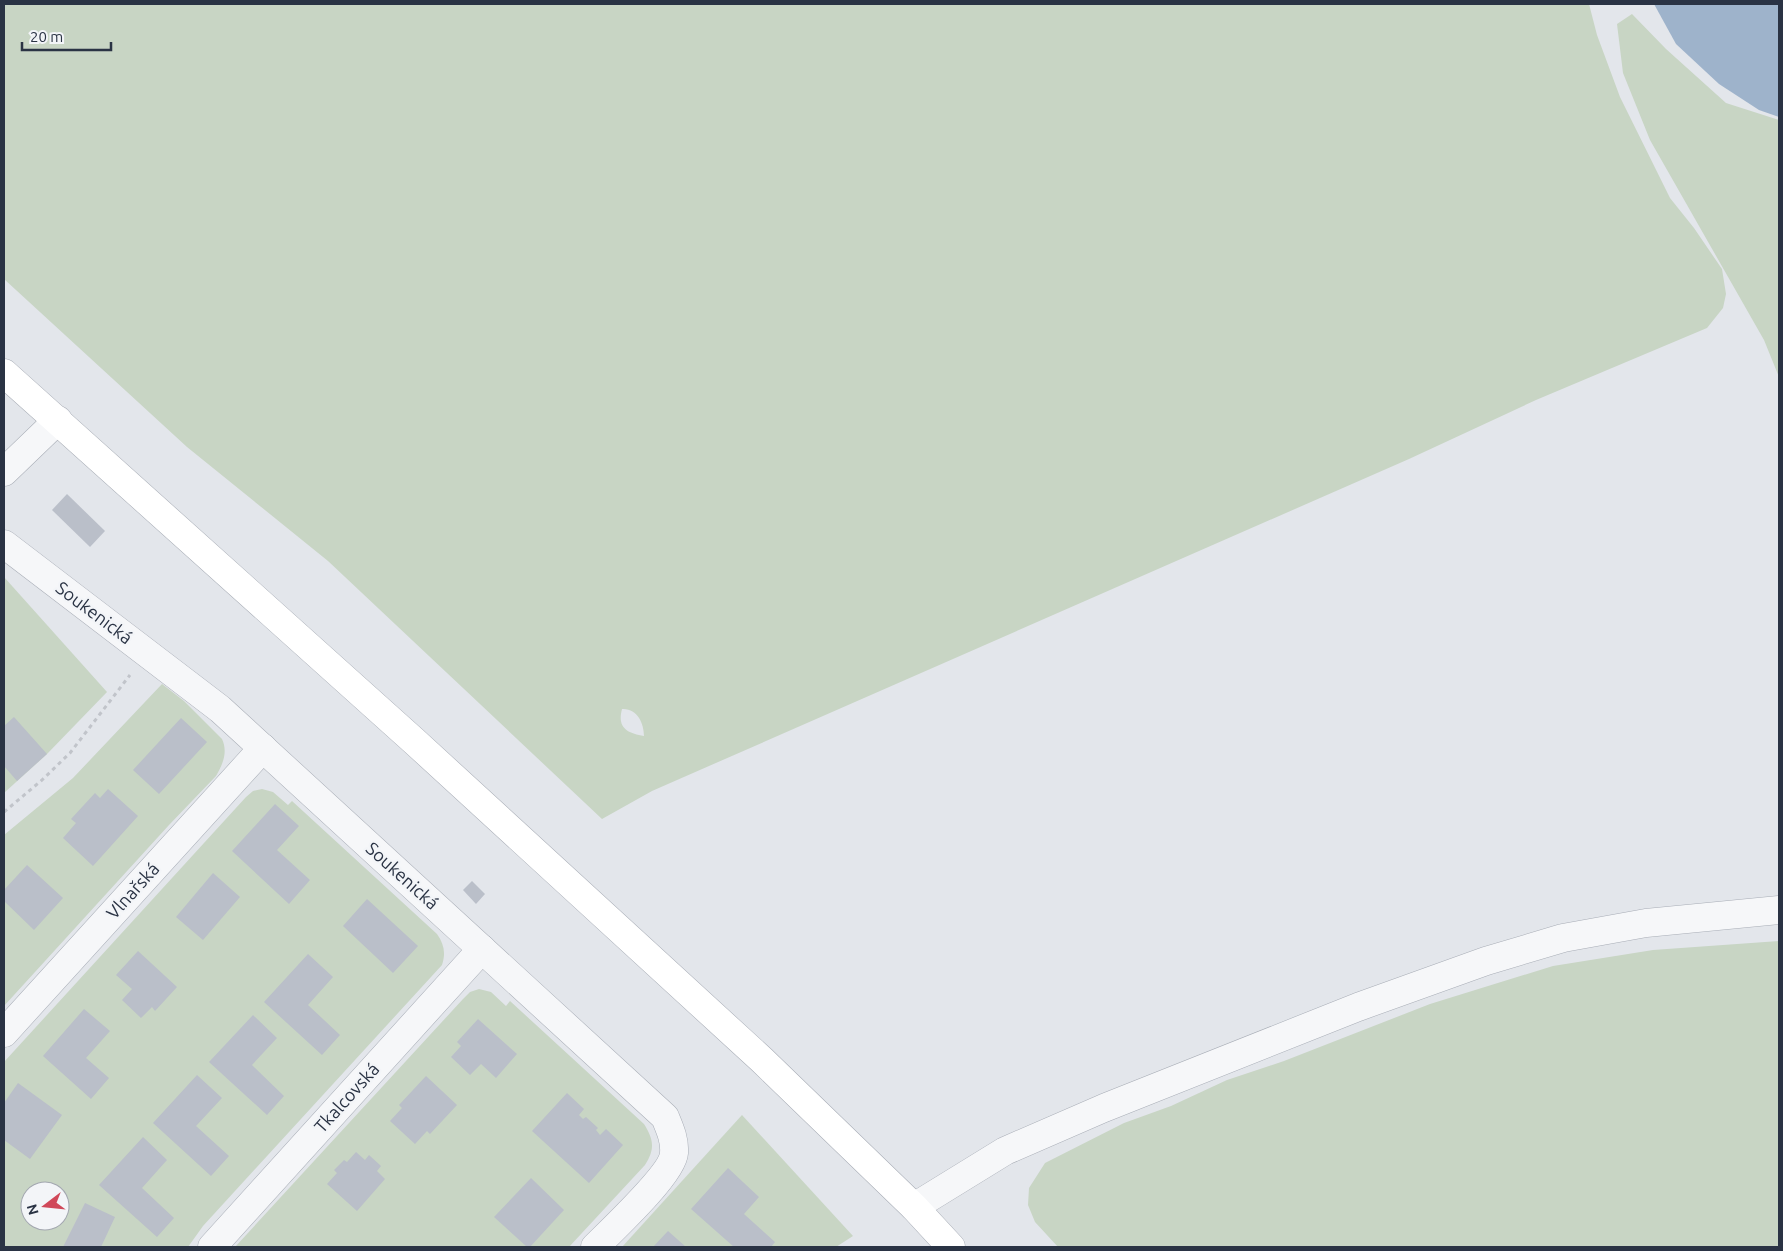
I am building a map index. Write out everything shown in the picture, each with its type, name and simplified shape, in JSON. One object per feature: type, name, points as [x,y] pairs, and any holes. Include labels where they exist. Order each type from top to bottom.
[{"type":"main road","points":[[4,373],[406,734],[762,1060],[914,1206],[951,1247]]},
{"type":"street","points":[[4,472],[58,420]]},
{"type":"street","name":"Soukenická","points":[[4,544],[220,708],[665,1117],[674,1138],[674,1156],[663,1176],[596,1247]]},
{"type":"street","name":"Vlnařská","points":[[4,1033],[263,748]]},
{"type":"street","points":[[914,1206],[1005,1151],[1104,1108],[1358,1007],[1486,961],[1564,938],[1646,922],[1779,910]]},
{"type":"street","name":"Tkalcovská","points":[[212,1247],[482,949]]},
{"type":"path","points":[[4,812],[70,753],[147,654]]},
{"type":"green space","points":[[4,4],[1589,4],[1597,35],[1620,97],[1670,198],[1694,228],[1722,269],[1726,294],[1723,308],[1707,328],[1536,400],[1409,459],[652,791],[602,819],[328,561],[187,447],[4,279]],"holes":[[[622,709],[627,709],[639,717],[643,726],[644,736],[628,731],[622,725]]]},
{"type":"green space","points":[[1632,14],[1666,49],[1726,103],[1779,120],[1779,377],[1764,340],[1650,140],[1623,73],[1617,24]]},
{"type":"green space","points":[[4,577],[107,692],[47,754],[4,793]]},
{"type":"green space","points":[[162,684],[184,701],[222,739],[225,753],[221,767],[216,776],[4,1006],[4,835],[73,778]]},
{"type":"green space","points":[[262,789],[273,792],[288,805],[292,801],[437,934],[444,949],[442,965],[203,1226],[188,1247],[4,1247],[4,1062],[253,791]]},
{"type":"green space","points":[[1779,941],[1779,1247],[1058,1247],[1035,1222],[1028,1205],[1029,1188],[1045,1163],[1124,1123],[1171,1106],[1227,1080],[1284,1061],[1430,1004],[1553,966],[1653,950]]},
{"type":"green space","points":[[479,989],[491,992],[506,1006],[510,1001],[644,1124],[650,1135],[652,1149],[645,1165],[569,1247],[235,1247],[463,999],[470,992]]},
{"type":"green space","points":[[742,1115],[853,1236],[836,1247],[622,1247]]},
{"type":"water","points":[[1654,4],[1779,4],[1779,117],[1759,110],[1719,84],[1676,44]]},
{"type":"building","points":[[67,494],[105,531],[90,547],[52,510]]},
{"type":"building","points":[[14,717],[47,754],[17,781],[4,766],[4,726]]},
{"type":"building","points":[[181,718],[207,742],[159,794],[133,770]]},
{"type":"building","points":[[108,789],[138,816],[93,866],[63,838],[76,823],[71,819],[95,793],[100,798]]},
{"type":"building","points":[[275,804],[299,826],[277,850],[310,880],[289,904],[232,851]]},
{"type":"building","points":[[27,865],[63,898],[34,930],[4,901],[4,890]]},
{"type":"building","points":[[213,873],[240,897],[203,940],[176,917]]},
{"type":"building","points":[[472,881],[485,894],[476,904],[463,890]]},
{"type":"building","points":[[367,899],[418,946],[393,973],[343,926]]},
{"type":"building","points":[[138,951],[177,987],[155,1011],[152,1007],[141,1018],[122,1000],[132,989],[116,975]]},
{"type":"building","points":[[308,954],[333,977],[308,1005],[340,1035],[322,1055],[264,1002]]},
{"type":"building","points":[[84,1009],[110,1031],[86,1058],[109,1078],[91,1099],[43,1056]]},
{"type":"building","points":[[253,1015],[277,1038],[252,1065],[284,1096],[267,1115],[209,1062]]},
{"type":"building","points":[[478,1019],[517,1054],[496,1078],[481,1064],[470,1075],[451,1057],[461,1046],[457,1042]]},
{"type":"building","points":[[197,1075],[222,1098],[196,1126],[229,1156],[211,1176],[153,1123]]},
{"type":"building","points":[[426,1076],[457,1105],[430,1134],[427,1131],[415,1144],[390,1121],[402,1108],[399,1105]]},
{"type":"building","points":[[18,1083],[62,1115],[30,1159],[4,1140],[4,1103]]},
{"type":"building","points":[[567,1093],[584,1109],[579,1115],[583,1119],[586,1117],[598,1128],[596,1130],[600,1135],[606,1129],[623,1145],[589,1183],[532,1131]]},
{"type":"building","points":[[143,1137],[167,1160],[142,1188],[174,1218],[157,1237],[99,1185]]},
{"type":"building","points":[[356,1152],[365,1160],[369,1155],[381,1166],[377,1171],[385,1179],[357,1211],[327,1184],[337,1173],[334,1170],[344,1160],[347,1162]]},
{"type":"building","points":[[728,1168],[759,1197],[744,1214],[775,1242],[771,1247],[734,1247],[691,1209]]},
{"type":"building","points":[[531,1178],[564,1210],[530,1247],[527,1247],[494,1217]]},
{"type":"building","points":[[85,1203],[115,1217],[101,1247],[63,1247]]},
{"type":"building","points":[[668,1231],[686,1247],[653,1247]]}]
